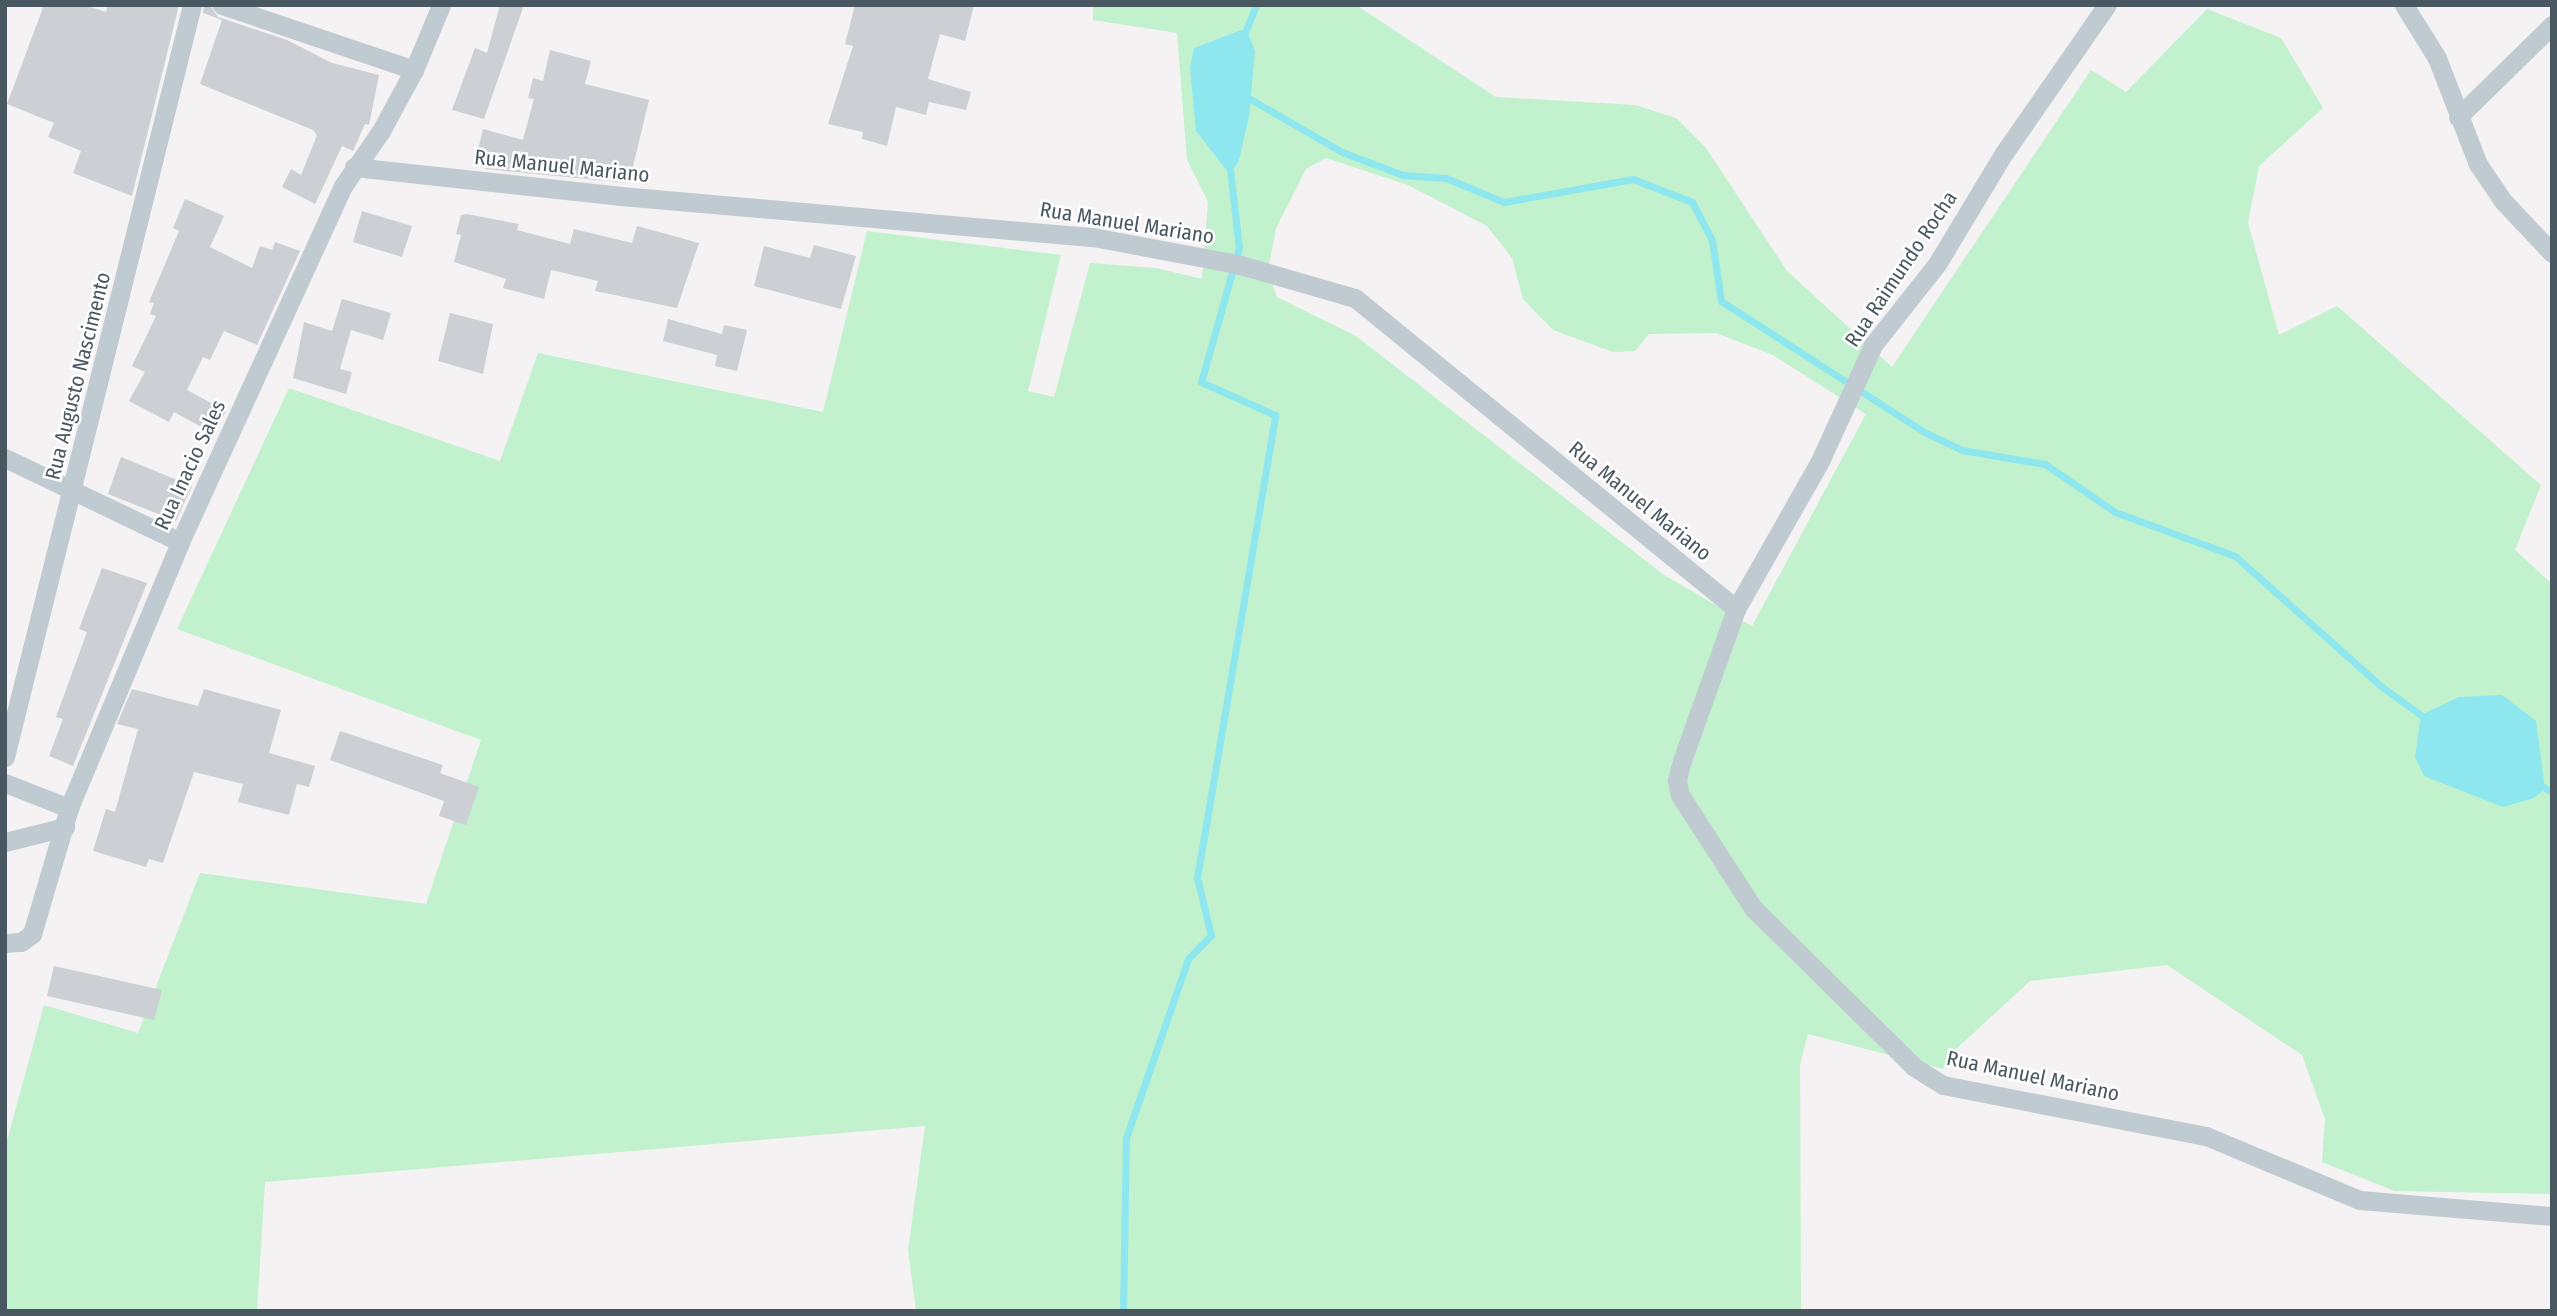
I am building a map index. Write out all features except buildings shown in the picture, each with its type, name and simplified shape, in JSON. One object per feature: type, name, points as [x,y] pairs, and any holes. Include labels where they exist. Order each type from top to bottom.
[{"type":"street","name":"Rua Augusto Nascimento","points":[[5,757],[74,490],[192,5]]},
{"type":"street","points":[[222,5],[414,70]]},
{"type":"street","name":"Rua Inacio Sales","points":[[5,943],[22,942],[32,934],[67,818],[180,542],[355,167],[381,131],[414,70],[441,5]]},
{"type":"street","name":"Rua Raimundo Rocha","points":[[1736,609],[1820,461],[1873,345],[1937,264],[2004,153],[2107,5]]},
{"type":"street","points":[[2404,5],[2437,58],[2477,164],[2503,201],[2552,253]]},
{"type":"street","points":[[2458,117],[2552,25]]},
{"type":"street","name":"Rua Manuel Mariano","points":[[355,167],[621,196],[1093,237],[1237,264],[1355,298],[1736,609],[1682,761],[1677,779],[1680,795],[1753,908],[1914,1067],[1942,1085],[2206,1136],[2360,1200],[2552,1216]]},
{"type":"street","points":[[5,458],[180,542]]},
{"type":"street","points":[[5,783],[67,818]]},
{"type":"street","points":[[5,842],[67,818]]},
{"type":"green space","points":[[1093,5],[1356,5],[1496,97],[1635,105],[1676,118],[1706,148],[1787,271],[1892,367],[2091,70],[2126,92],[2207,9],[2281,38],[2323,108],[2259,166],[2248,223],[2279,335],[2337,306],[2541,485],[2515,550],[2552,584],[2552,1194],[2395,1191],[2322,1162],[2325,1119],[2302,1055],[2167,965],[2030,981],[1954,1051],[1943,1069],[1808,1034],[1800,1065],[1801,1311],[916,1311],[908,1250],[925,1126],[265,1182],[257,1311],[5,1311],[5,1148],[44,1005],[138,1033],[200,873],[426,904],[481,740],[177,629],[289,388],[500,461],[538,353],[823,412],[867,231],[1061,255],[1028,391],[1054,397],[1090,263],[1156,268],[1202,279],[1208,202],[1187,160],[1177,33],[1093,20]],"holes":[[[1246,28],[1249,117],[1239,161],[1230,175],[1196,131],[1194,48]],[[1326,158],[1408,185],[1487,226],[1512,258],[1523,299],[1553,330],[1613,352],[1635,351],[1649,334],[1716,333],[1773,355],[1866,414],[1752,626],[1664,575],[1356,336],[1277,297],[1268,271],[1276,228],[1306,169]]]},
{"type":"water","points":[[1246,28],[1255,51],[1249,117],[1239,161],[1230,175],[1196,131],[1190,68],[1194,48]]},
{"type":"water","points":[[2502,695],[2536,721],[2545,789],[2534,798],[2503,807],[2424,776],[2415,757],[2421,715],[2459,697]]},
{"type":"waterway","points":[[1244,35],[1256,5]]},
{"type":"waterway","points":[[1245,96],[1342,152],[1403,175],[1446,178],[1504,202],[1633,179],[1692,202],[1712,240],[1721,301],[1924,432],[1962,450],[2045,464],[2115,512],[2235,556],[2382,687],[2428,720]]},
{"type":"waterway","points":[[1123,1311],[1126,1138],[1188,959],[1211,935],[1197,878],[1275,415],[1201,382],[1239,248],[1230,169]]},
{"type":"waterway","points":[[2538,784],[2552,792]]}]
